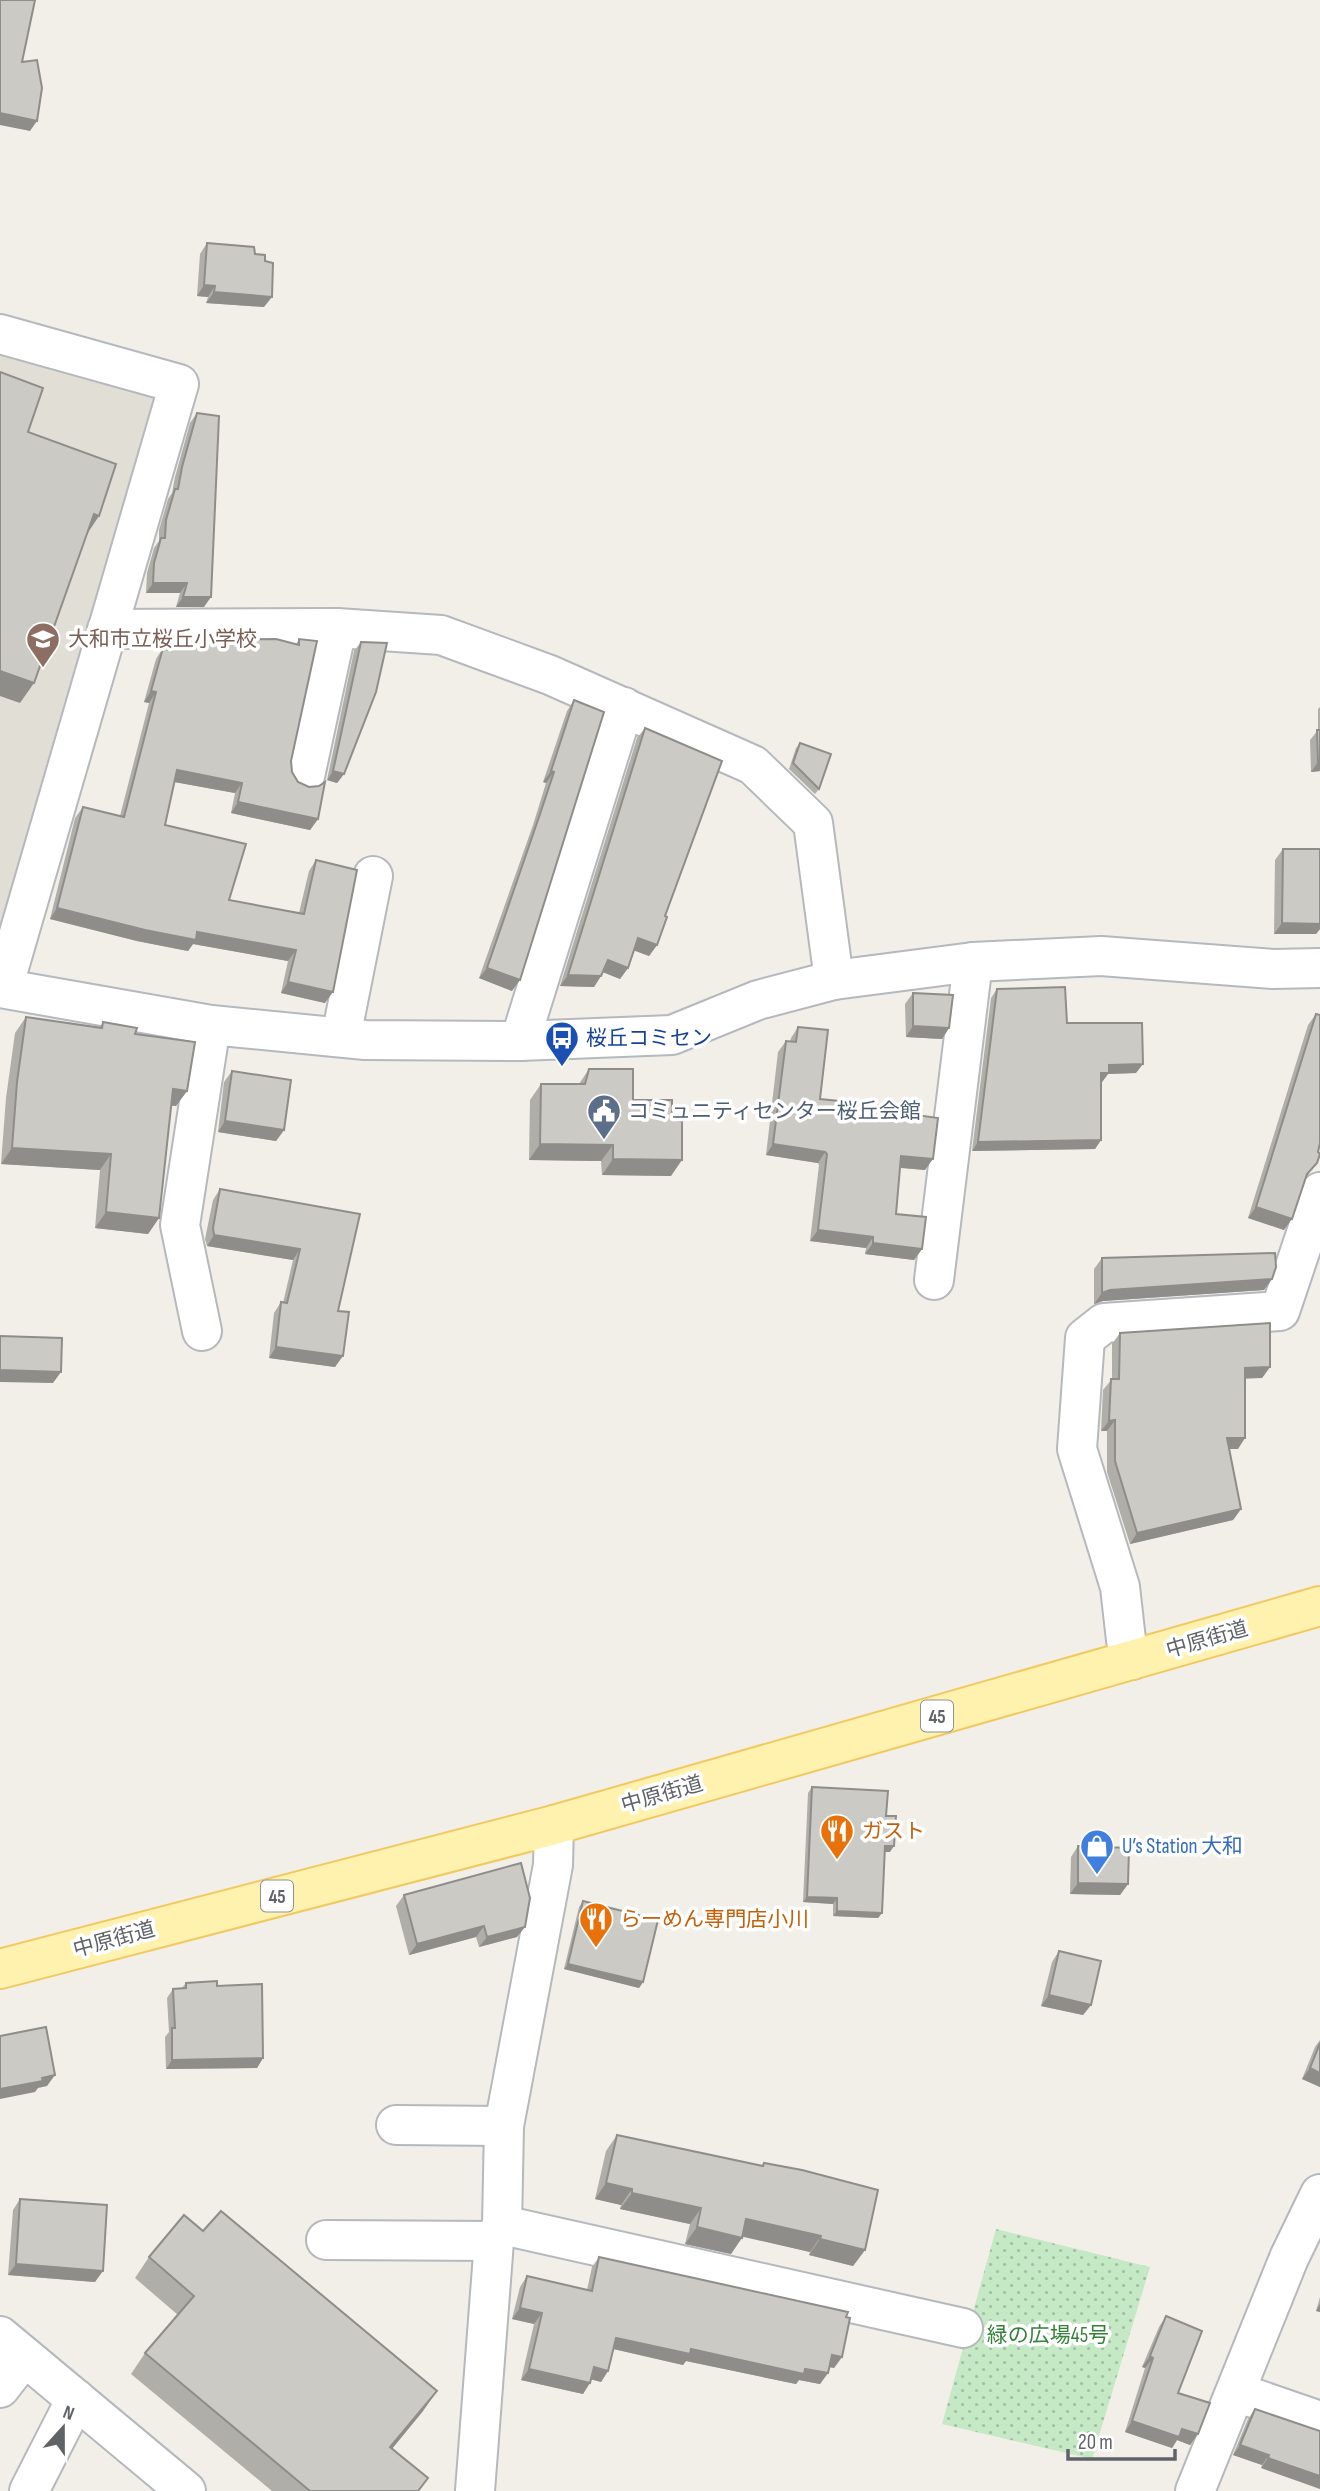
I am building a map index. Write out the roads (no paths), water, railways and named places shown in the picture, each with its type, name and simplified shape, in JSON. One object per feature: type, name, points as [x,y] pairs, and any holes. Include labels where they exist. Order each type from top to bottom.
[{"type":"main road","name":"中原街道","points":[[0,1969],[554,1825],[1320,1606]]},
{"type":"street","points":[[0,334],[179,384],[1,988],[211,1025],[365,1040],[520,1041],[672,1035],[758,1000],[834,980],[973,962],[1101,956],[1273,969],[1320,968]]},
{"type":"street","points":[[107,629],[337,628],[441,635],[550,674],[754,765],[813,823],[834,980]]},
{"type":"street","points":[[306,776],[337,628]]},
{"type":"street","points":[[520,1041],[624,708]]},
{"type":"street","points":[[341,1037],[373,876]]},
{"type":"street","points":[[934,1280],[973,962]]},
{"type":"street","points":[[202,1331],[180,1225],[211,1025]]},
{"type":"street","points":[[1132,1660],[1126,1640],[1119,1587],[1077,1449],[1085,1338],[1104,1323],[1280,1311],[1320,1192]]},
{"type":"street","points":[[475,2491],[498,2233],[504,2126],[553,1865],[554,1825]]},
{"type":"street","points":[[396,2125],[504,2126]]},
{"type":"street","points":[[1195,2491],[1289,2258],[1320,2194]]},
{"type":"street","points":[[326,2240],[498,2233],[963,2328]]},
{"type":"street","points":[[0,2388],[12,2347],[186,2491]]},
{"type":"street","points":[[1236,2392],[1320,2421]]},
{"type":"street","points":[[29,2491],[76,2399]]},
{"type":"place","name":"大和市立桜丘小学校","points":[[43,669]]},
{"type":"place","name":"桜丘コミセン","points":[[562,1068]]},
{"type":"place","name":"コミュニティセンター桜丘会館","points":[[604,1141]]},
{"type":"place","name":"ガスト","points":[[837,1861]]},
{"type":"place","name":"U’s Station 大和","points":[[1097,1876]]},
{"type":"place","name":"らーめん専門店小川","points":[[596,1949]]},
{"type":"park label","name":"緑の広場45号","points":[[1048,2335]]}]
